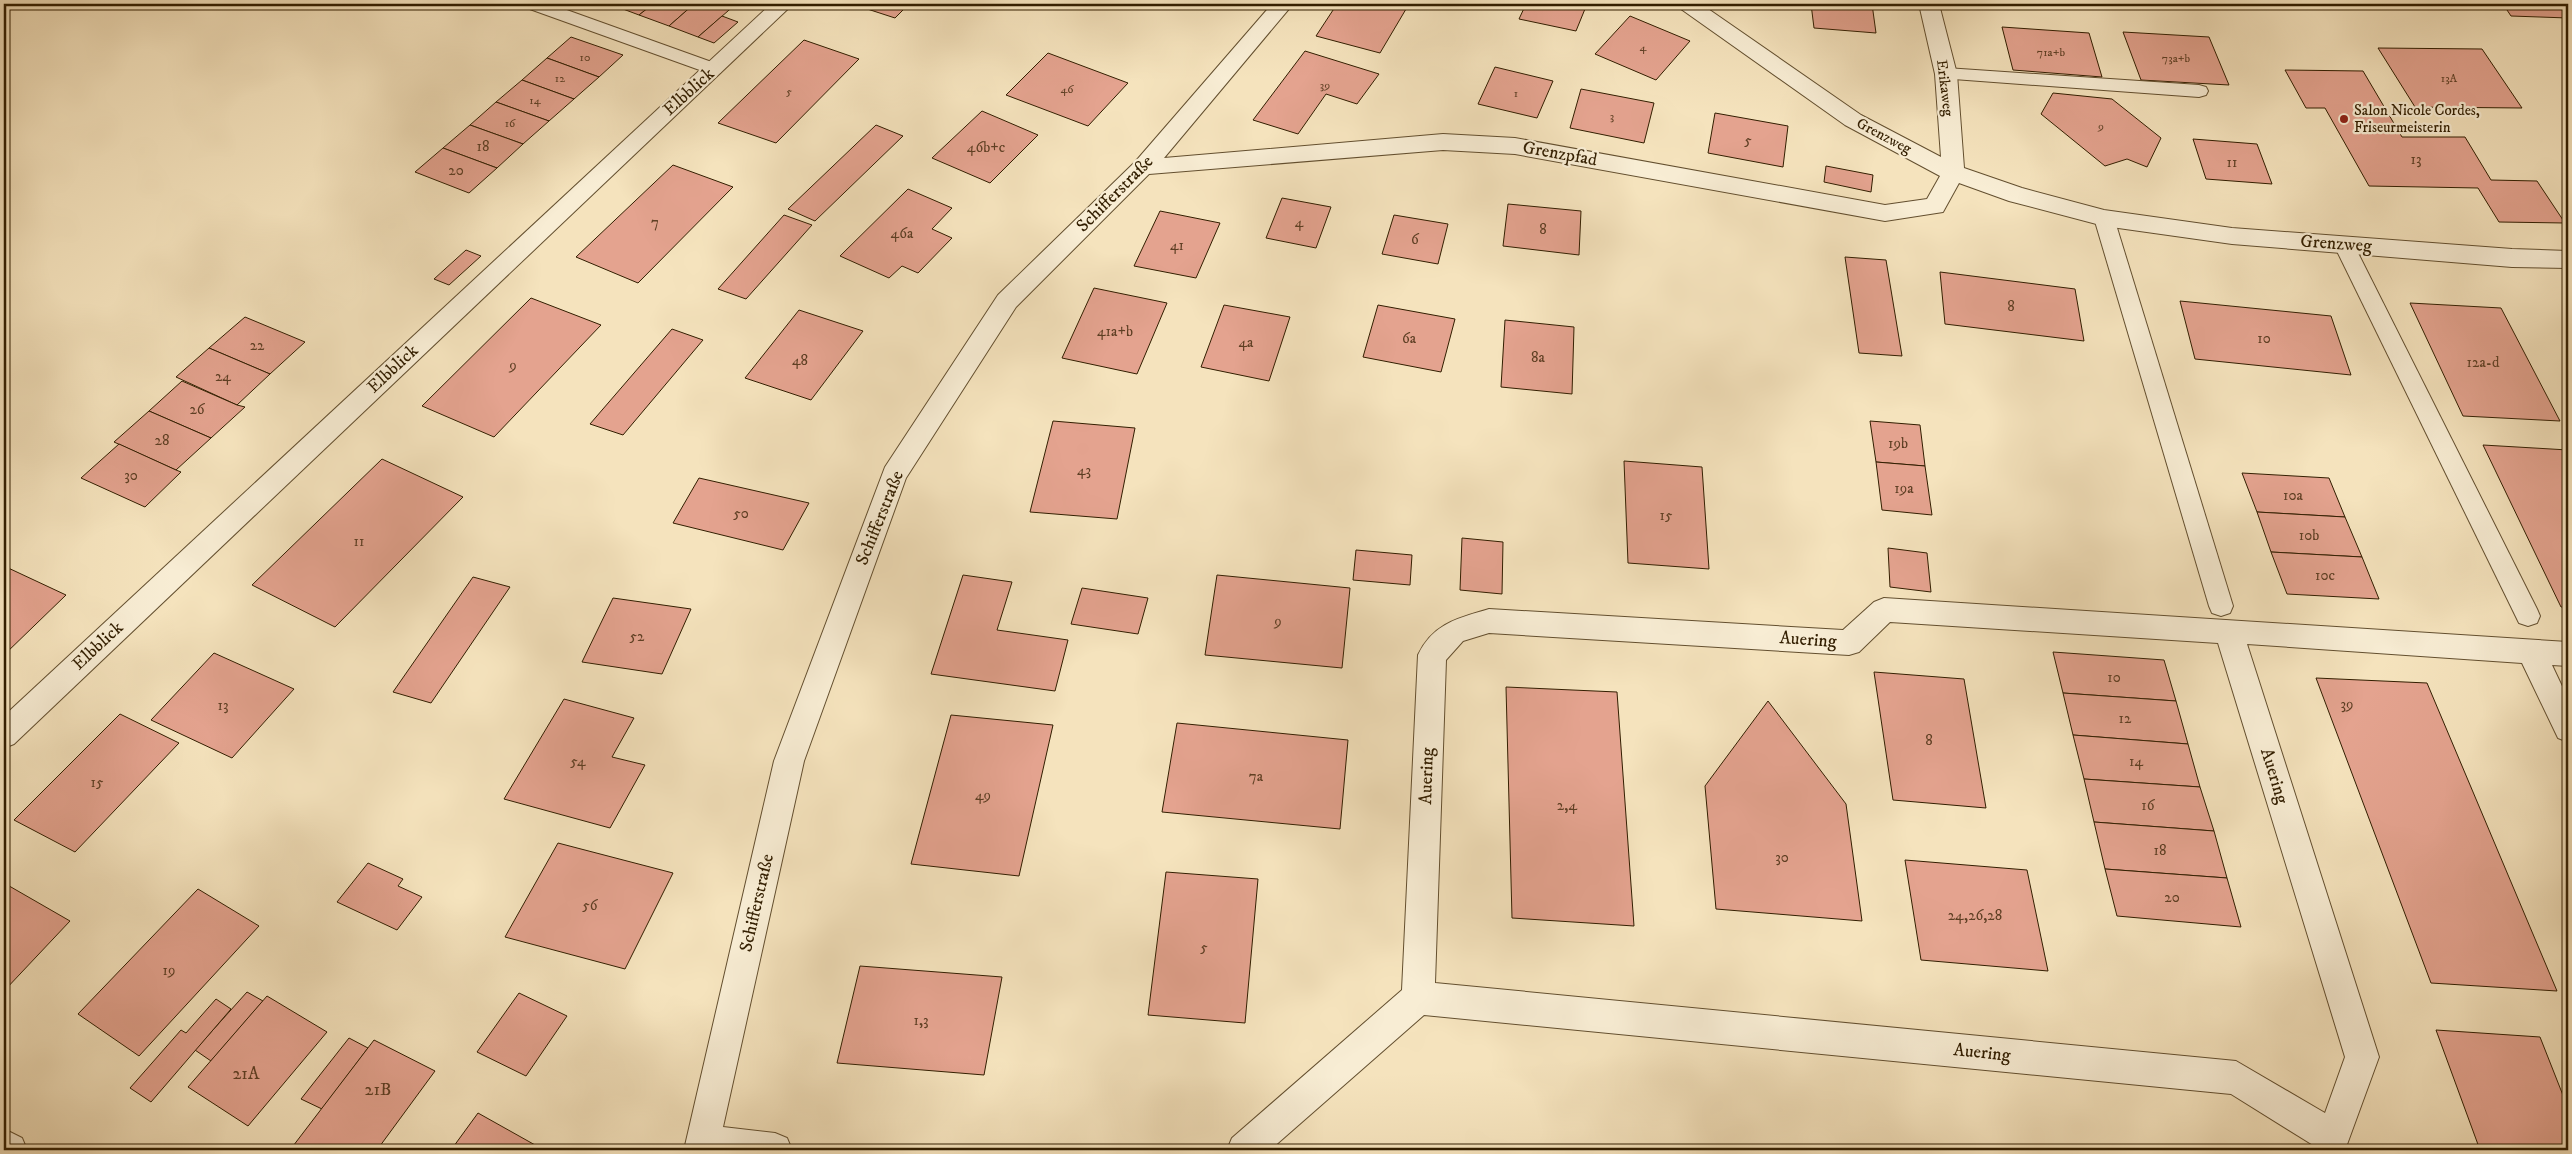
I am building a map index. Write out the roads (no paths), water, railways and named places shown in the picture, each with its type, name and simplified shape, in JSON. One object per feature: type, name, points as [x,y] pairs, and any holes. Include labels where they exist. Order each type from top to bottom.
[{"type":"street","name":"Elbblick","points":[[4,735],[783,4]]},
{"type":"street","name":"Schifferstraße","points":[[702,1146],[789,760],[894,476],[1007,301],[1144,168],[1283,4]]},
{"type":"street","name":"Grenzweg","points":[[1688,4],[1854,120],[1953,173],[2017,195],[2104,218],[2232,236],[2568,260]]},
{"type":"street","name":"Erikaweg","points":[[1929,4],[1946,74],[1953,173]]},
{"type":"street","name":"Grenzpfad","points":[[1144,168],[1443,142],[1516,146],[1885,212],[1936,206],[1953,173]]},
{"type":"street","name":"Auering","points":[[1884,610],[2225,618],[2362,1057],[2333,1138],[2236,1078],[1418,998],[1432,655],[1454,632],[1488,621],[1849,643],[1884,610]]},
{"type":"street","points":[[2225,618],[2532,653],[2568,654]]},
{"type":"street","points":[[2532,653],[2568,729]]},
{"type":"street","points":[[1244,1150],[1418,998]]},
{"type":"street","points":[[4,1146],[10,1150]]},
{"type":"street","points":[[702,1146],[775,1150]]},
{"type":"lane","points":[[533,4],[714,69]]},
{"type":"lane","points":[[1946,74],[2199,91]]},
{"type":"lane","points":[[2104,218],[2225,618]]},
{"type":"lane","points":[[2344,245],[2528,616]]},
{"type":"place","name":"Salon Nicole Cordes, Friseurmeisterin","points":[[2344,119]]}]
